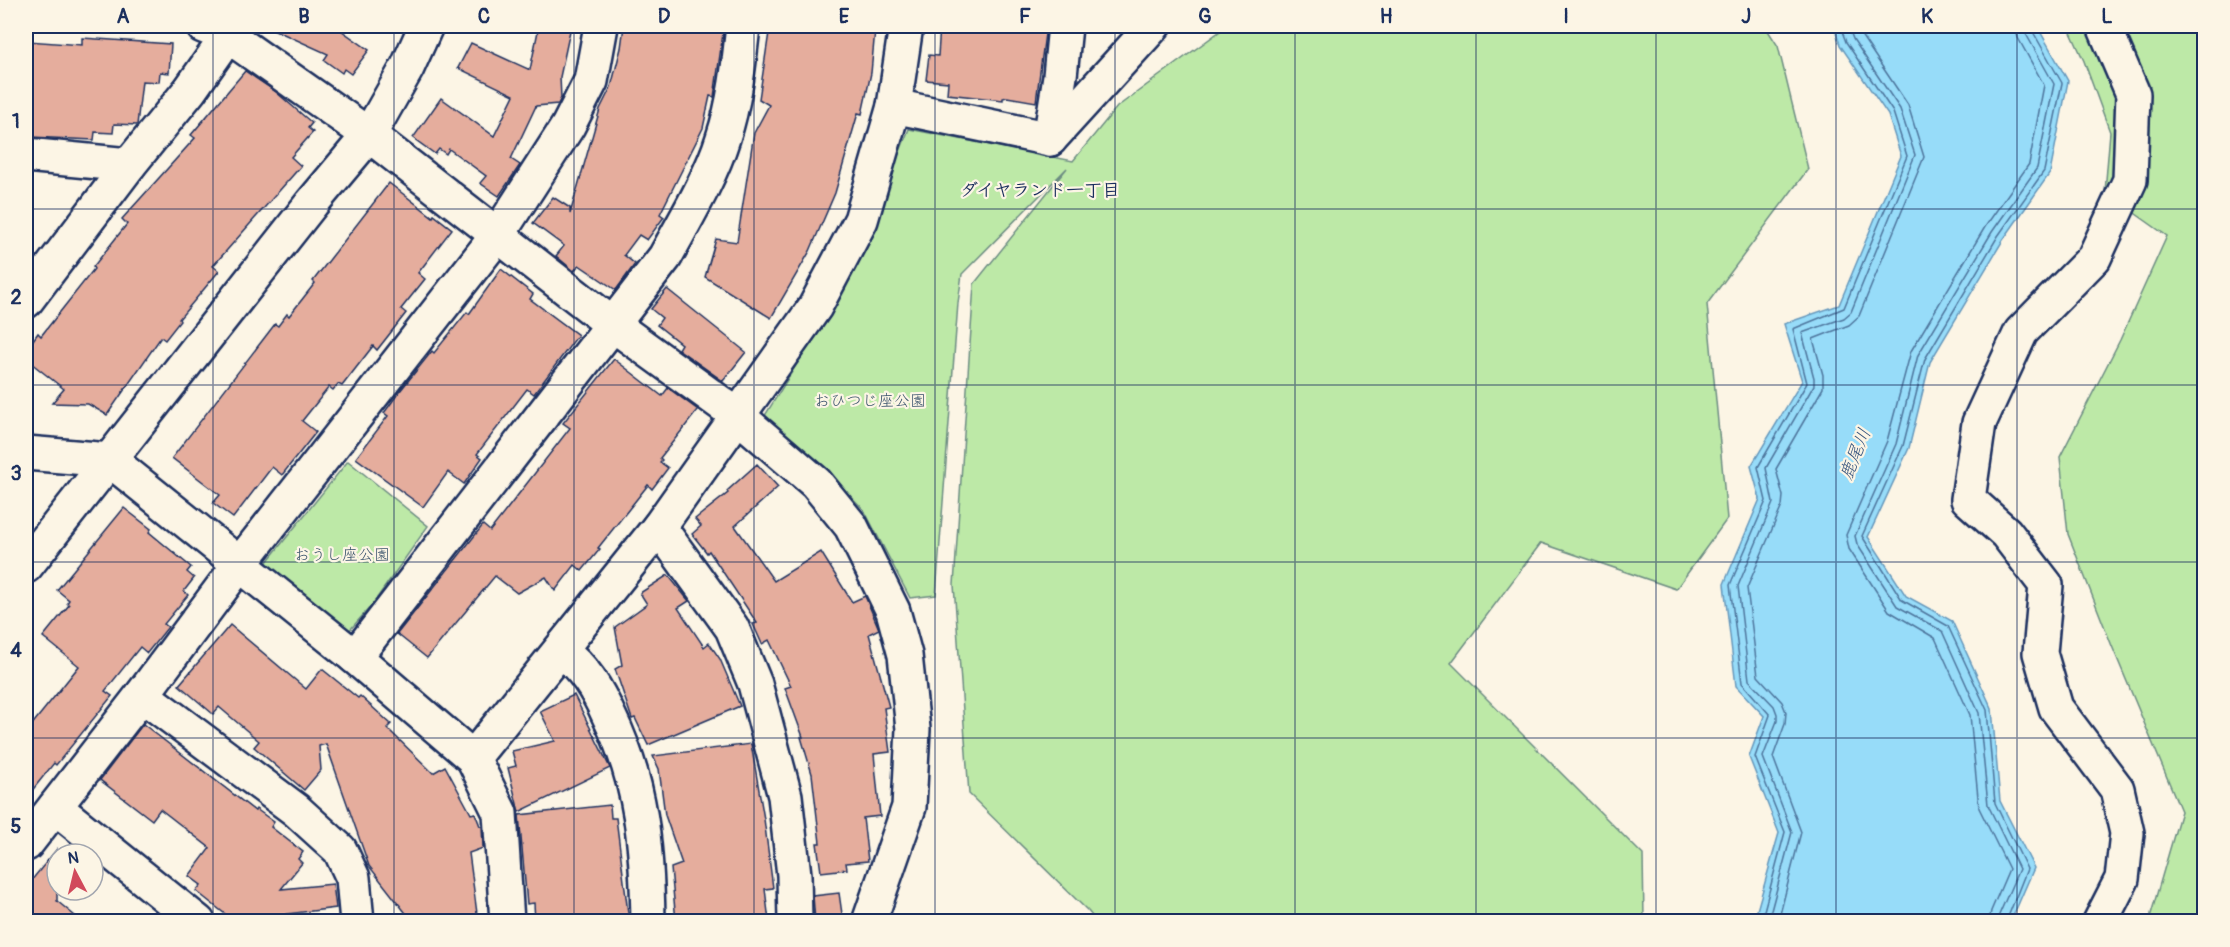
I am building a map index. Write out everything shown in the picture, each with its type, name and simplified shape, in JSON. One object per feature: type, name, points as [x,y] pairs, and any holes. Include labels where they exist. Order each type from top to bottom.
[{"type":"street","points":[[26,566],[312,203],[369,135],[407,68],[426,26]]},
{"type":"street","points":[[26,844],[239,565],[497,236],[568,126],[591,81],[601,26]]},
{"type":"street","points":[[355,657],[665,257],[685,221],[723,139],[736,84],[743,26]]},
{"type":"street","points":[[473,758],[659,527],[814,307],[861,220],[894,106],[906,26]]},
{"type":"street","points":[[1050,139],[1065,26]]},
{"type":"street","points":[[1050,139],[1153,26]]},
{"type":"street","points":[[2100,921],[2121,879],[2127,833],[2117,789],[2056,708],[2040,653],[2046,585],[2006,533],[1968,499],[1979,423],[2021,332],[2094,258],[2130,180],[2133,94],[2104,26]]},
{"type":"street","points":[[26,301],[129,165],[190,90],[222,29],[369,135],[612,324],[737,416],[816,483],[851,526],[893,611],[905,655],[913,729],[909,807],[869,921]]},
{"type":"street","points":[[894,106],[1050,139]]},
{"type":"street","points":[[26,155],[129,165]]},
{"type":"street","points":[[26,453],[110,460],[355,657],[473,758],[500,813],[507,921]]},
{"type":"street","points":[[659,527],[732,628],[755,684],[785,796],[794,875],[795,921]]},
{"type":"street","points":[[561,650],[578,664],[602,700],[624,747],[638,802],[647,866],[648,921]]},
{"type":"street","points":[[142,695],[296,810],[340,850],[353,878],[357,921]]},
{"type":"street","points":[[54,807],[198,921]]},
{"type":"green space","name":"おひつじ座公園","points":[[1227,26],[1765,26],[1778,46],[1808,169],[1707,304],[1727,519],[1676,589],[1541,543],[1451,663],[1643,855],[1644,921],[1096,921],[969,794],[954,585],[974,284],[1067,168],[962,274],[936,595],[910,598],[864,510],[816,460],[764,417],[847,283],[909,129],[1073,161],[1117,107]]},
{"type":"green space","points":[[2068,26],[2204,26],[2204,921],[2149,921],[2181,811],[2068,534],[2060,457],[2120,340],[2167,236],[2105,192],[2110,132],[2084,61]]},
{"type":"green space","name":"おうし座公園","points":[[348,461],[428,526],[372,605],[348,632],[266,563]]},
{"type":"water","name":"鹿尾川","points":[[1834,26],[2037,26],[2068,81],[2050,173],[2003,240],[1930,362],[1909,448],[1868,537],[1906,596],[1952,621],[1992,709],[2000,801],[2034,868],[2011,921],[1754,921],[1779,833],[1749,757],[1764,716],[1736,686],[1724,584],[1760,499],[1751,466],[1802,381],[1784,324],[1839,305],[1901,156],[1888,115],[1840,45]]},
{"type":"building","points":[[266,26],[335,26],[369,50],[351,74],[344,69],[342,73],[324,60],[328,54]]},
{"type":"building","points":[[539,26],[571,26],[560,77],[561,98],[558,104],[536,106],[511,159],[520,165],[499,196],[480,183],[486,176],[449,149],[446,154],[439,149],[435,154],[413,138],[441,98],[494,136],[514,95],[458,68],[471,43],[530,70]]},
{"type":"building","points":[[624,26],[724,26],[714,97],[710,96],[703,128],[660,214],[664,217],[647,240],[639,235],[624,255],[635,264],[616,290],[579,265],[574,271],[556,256],[564,246],[533,223],[553,197],[570,208],[570,214],[600,109],[611,87]]},
{"type":"building","points":[[770,26],[835,31],[835,26],[875,30],[871,73],[862,114],[858,113],[835,193],[810,251],[771,318],[705,277],[716,239],[737,242],[754,133],[769,105],[759,99]]},
{"type":"building","points":[[940,26],[1046,26],[1036,102],[1007,97],[1003,100],[947,94],[948,82],[926,80],[929,55],[938,56]]},
{"type":"building","points":[[82,38],[171,44],[169,73],[160,72],[159,82],[142,81],[137,125],[114,124],[113,133],[95,132],[94,140],[31,137],[32,121],[26,120],[28,41],[82,45]]},
{"type":"building","points":[[245,71],[276,92],[312,123],[308,128],[313,132],[291,157],[301,166],[213,266],[219,271],[179,319],[180,321],[165,340],[161,337],[107,415],[88,404],[52,403],[64,389],[26,359],[26,350],[38,333],[41,336],[127,224],[122,219],[195,138],[191,135]]},
{"type":"building","points":[[389,183],[452,229],[418,273],[425,279],[401,309],[406,313],[377,350],[373,346],[342,386],[338,384],[333,390],[329,387],[302,421],[316,432],[282,475],[272,467],[233,518],[213,503],[220,495],[172,458],[275,324],[278,326],[287,314],[289,316],[315,283],[313,281]]},
{"type":"building","points":[[501,269],[533,294],[530,299],[578,335],[534,394],[527,389],[477,454],[482,458],[464,484],[448,472],[423,507],[356,458],[388,416],[384,413],[400,391],[432,351],[434,353],[467,312],[469,314]]},
{"type":"building","points":[[667,289],[746,352],[723,381],[678,349],[681,344],[657,325],[662,318],[651,309]]},
{"type":"building","points":[[614,359],[662,396],[668,388],[698,410],[660,458],[662,460],[660,462],[668,468],[652,489],[648,485],[582,571],[575,565],[555,591],[546,577],[517,593],[495,576],[427,658],[397,634],[483,525],[490,531],[570,428],[563,423]]},
{"type":"building","points":[[757,464],[778,487],[735,526],[774,581],[821,552],[852,602],[865,596],[879,629],[869,634],[889,707],[884,708],[890,752],[874,754],[880,816],[863,818],[868,861],[846,863],[847,869],[821,872],[812,774],[801,737],[803,737],[785,688],[791,686],[769,640],[762,644],[753,624],[757,623],[709,551],[707,553],[692,534],[701,526],[695,519],[728,493],[727,491]]},
{"type":"building","points":[[124,508],[151,529],[149,532],[191,567],[187,572],[194,578],[184,591],[188,595],[164,624],[168,627],[147,653],[140,647],[105,691],[112,696],[26,798],[26,732],[79,666],[43,637],[69,605],[67,603],[69,600],[57,590]]},
{"type":"building","points":[[668,575],[689,601],[678,608],[704,647],[709,643],[720,659],[740,706],[648,745],[635,718],[632,719],[615,669],[622,665],[615,627],[647,604],[640,593]]},
{"type":"building","points":[[230,625],[306,689],[322,669],[358,698],[360,696],[391,724],[387,728],[433,773],[445,766],[471,814],[475,813],[482,826],[483,848],[469,853],[478,921],[412,921],[369,866],[326,744],[319,746],[321,770],[304,790],[254,747],[259,741],[219,707],[213,714],[179,685]]},
{"type":"building","points":[[574,695],[610,768],[519,812],[508,768],[516,766],[512,751],[555,741],[540,711]]},
{"type":"building","points":[[143,724],[255,811],[256,809],[274,822],[271,827],[303,852],[298,859],[302,863],[281,889],[333,884],[336,908],[287,914],[297,921],[234,921],[196,891],[201,885],[189,876],[210,848],[160,809],[152,820],[100,780]]},
{"type":"building","points":[[751,744],[773,888],[765,889],[769,921],[676,921],[671,868],[682,864],[665,815],[659,769],[653,756]]},
{"type":"building","points":[[610,805],[611,818],[616,818],[629,921],[535,921],[534,903],[527,904],[519,815]]},
{"type":"building","points":[[45,864],[45,902],[58,902],[81,921],[26,921],[26,887]]},
{"type":"building","points":[[839,893],[843,921],[815,921],[813,896]]},
{"type":"district","name":"ダイヤランド一丁目","points":[[1040,190]]}]
